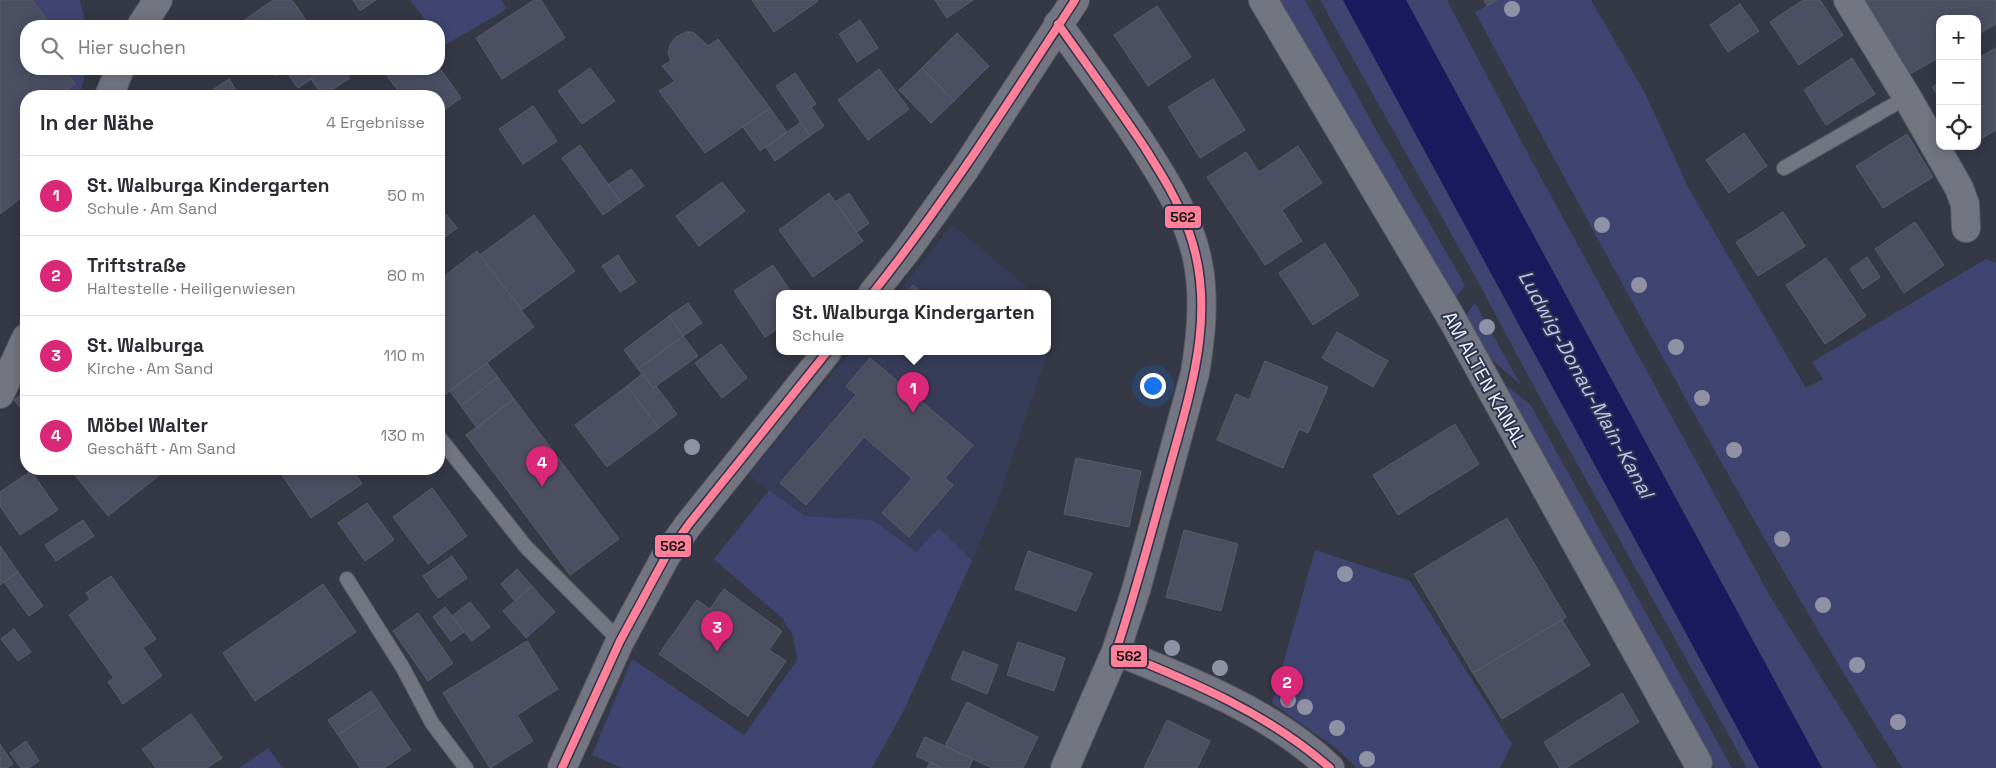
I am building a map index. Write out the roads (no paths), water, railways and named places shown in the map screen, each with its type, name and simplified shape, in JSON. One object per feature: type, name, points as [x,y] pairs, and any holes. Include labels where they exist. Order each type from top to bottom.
[{"type":"street","points":[[145,20],[158,0]]},
{"type":"street","points":[[875,290],[908,250],[964,169],[1075,0]]},
{"type":"street","name":"AM ALTEN KANAL","points":[[1264,0],[1457,326],[1698,763]]},
{"type":"street","points":[[1848,0],[1959,188],[1965,204],[1966,228]]},
{"type":"street","points":[[1058,24],[1120,111],[1167,184],[1188,229],[1198,263],[1202,301],[1200,338],[1195,373],[1139,582],[1116,651],[1064,768]]},
{"type":"street","points":[[111,90],[118,75]]},
{"type":"street","points":[[0,394],[20,351]]},
{"type":"street","points":[[562,768],[620,641],[666,556],[695,516],[825,355]]},
{"type":"street","points":[[1116,651],[1167,671],[1232,702],[1281,730],[1330,768]]},
{"type":"lane","points":[[1784,168],[1907,97]]},
{"type":"lane","points":[[445,444],[526,547],[620,641]]},
{"type":"lane","points":[[347,579],[403,668],[432,723],[466,768]]},
{"type":"water","name":"Ludwig-Donau-Main-Kanal","points":[[1343,0],[1406,0],[1822,768],[1759,768]]},
{"type":"place","name":"St. Walburga Kindergarten","points":[[913,413]]},
{"type":"place","name":"Möbel Walter","points":[[542,487]]},
{"type":"place","name":"St. Walburga","points":[[717,652]]},
{"type":"place","name":"Triftstraße","points":[[1287,707]]}]
